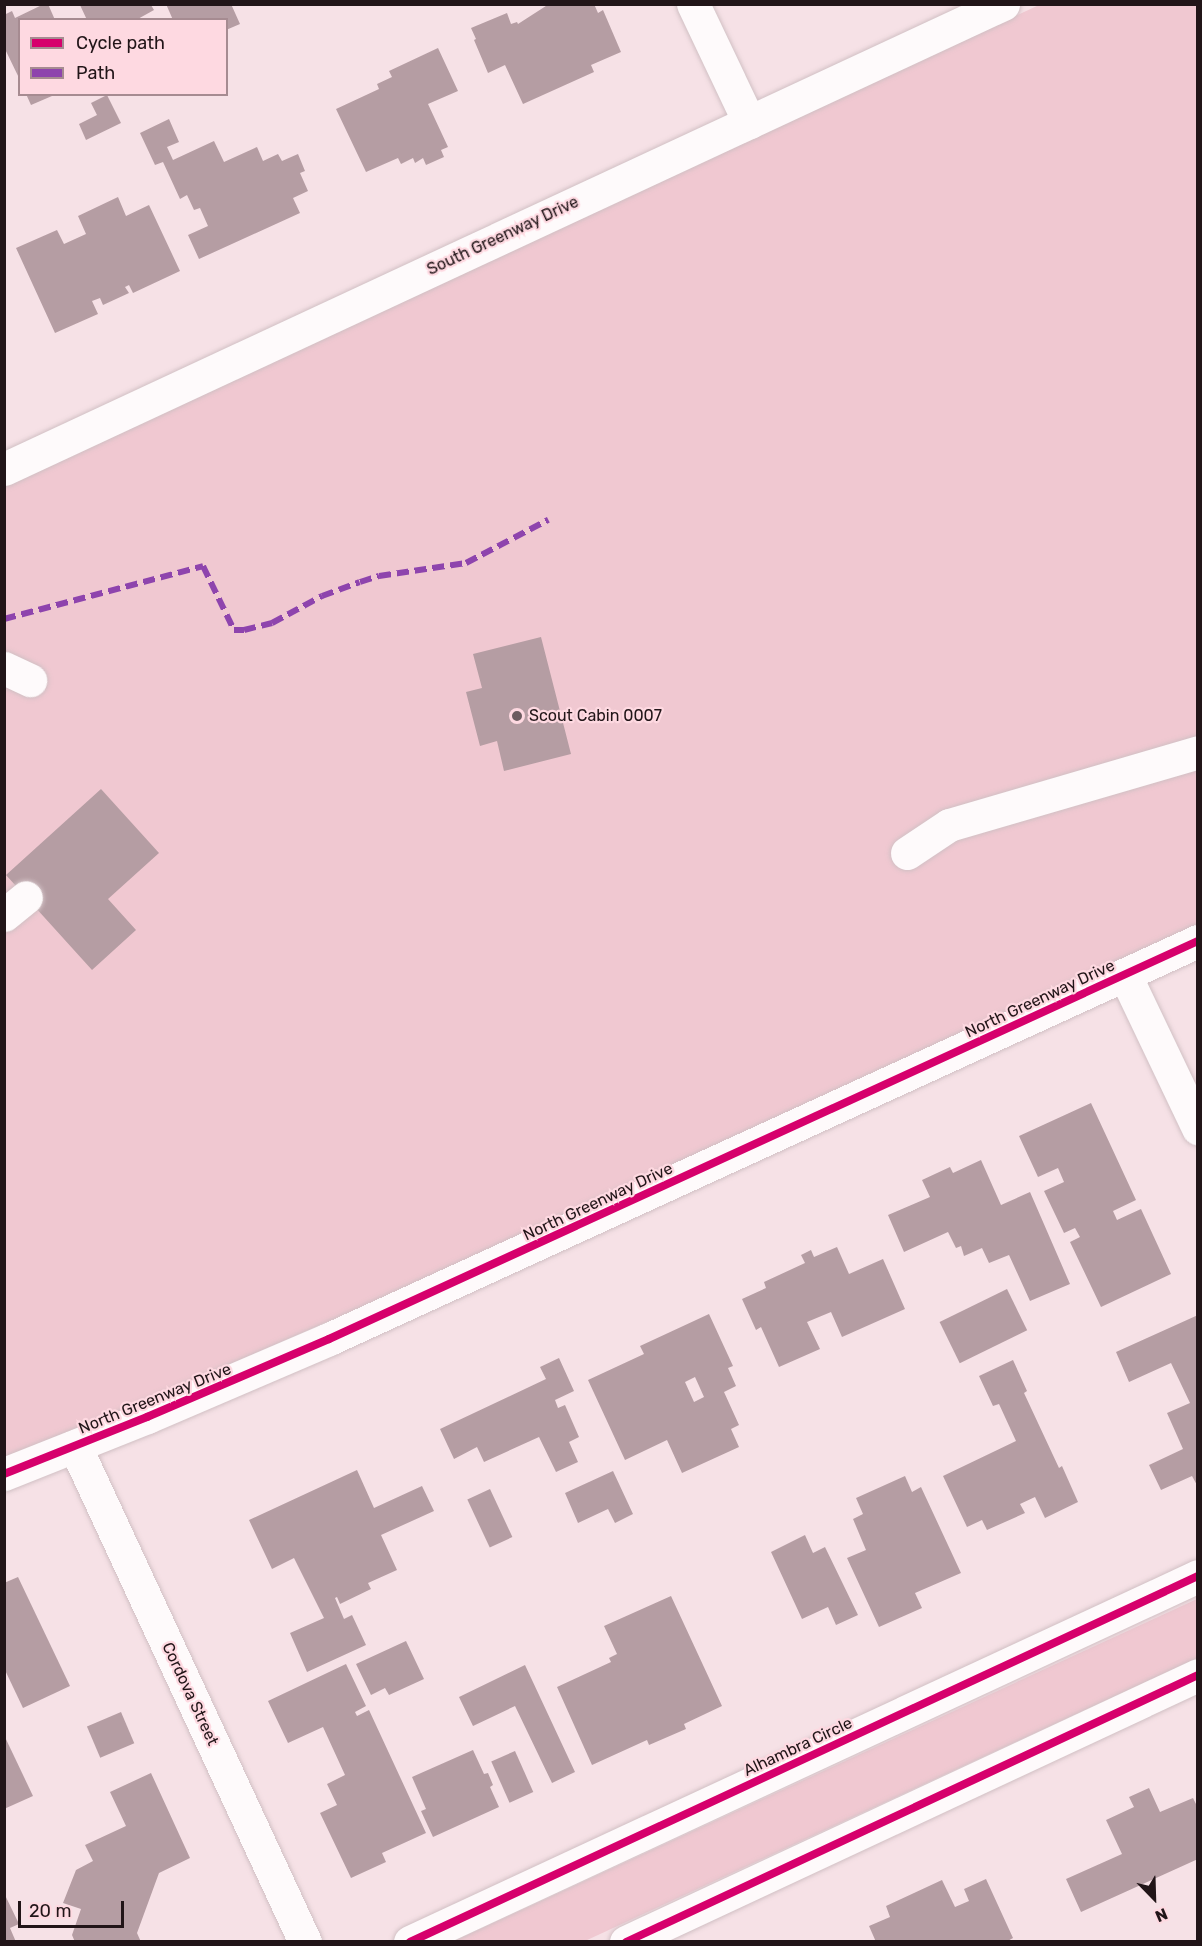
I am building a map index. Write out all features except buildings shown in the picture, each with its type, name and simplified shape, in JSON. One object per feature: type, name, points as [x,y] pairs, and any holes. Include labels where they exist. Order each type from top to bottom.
[{"type":"street","points":[[693,4],[748,122]]},
{"type":"street","name":"South Greenway Drive","points":[[4,469],[1003,4]]},
{"type":"street","points":[[907,853],[950,825],[1197,752]]},
{"type":"street","name":"North Greenway Drive","points":[[4,1474],[225,1385],[431,1294],[1197,941]]},
{"type":"street","points":[[1125,975],[1197,1128]]},
{"type":"street","name":"Cordova Street","points":[[75,1446],[305,1941]]},
{"type":"street","name":"Alhambra Circle","points":[[410,1941],[1197,1576]]},
{"type":"street","points":[[626,1941],[1197,1676]]},
{"type":"shaded area","points":[[1039,5],[1197,5],[1197,926],[459,1264],[112,1416],[5,1457],[4,485]]},
{"type":"shaded area","points":[[1197,1599],[1197,1658],[585,1941],[452,1942]]},
{"type":"marked path","points":[[4,619],[203,566],[234,630],[244,630],[272,623],[322,596],[379,576],[466,563],[548,520]]},
{"type":"cycle path","points":[[4,1474],[147,1417],[329,1339],[1198,941]]},
{"type":"cycle path","points":[[410,1942],[1198,1576]]},
{"type":"cycle path","points":[[626,1942],[1198,1675]]},
{"type":"place","name":"Scout Cabin 0007","points":[[517,716]]}]
